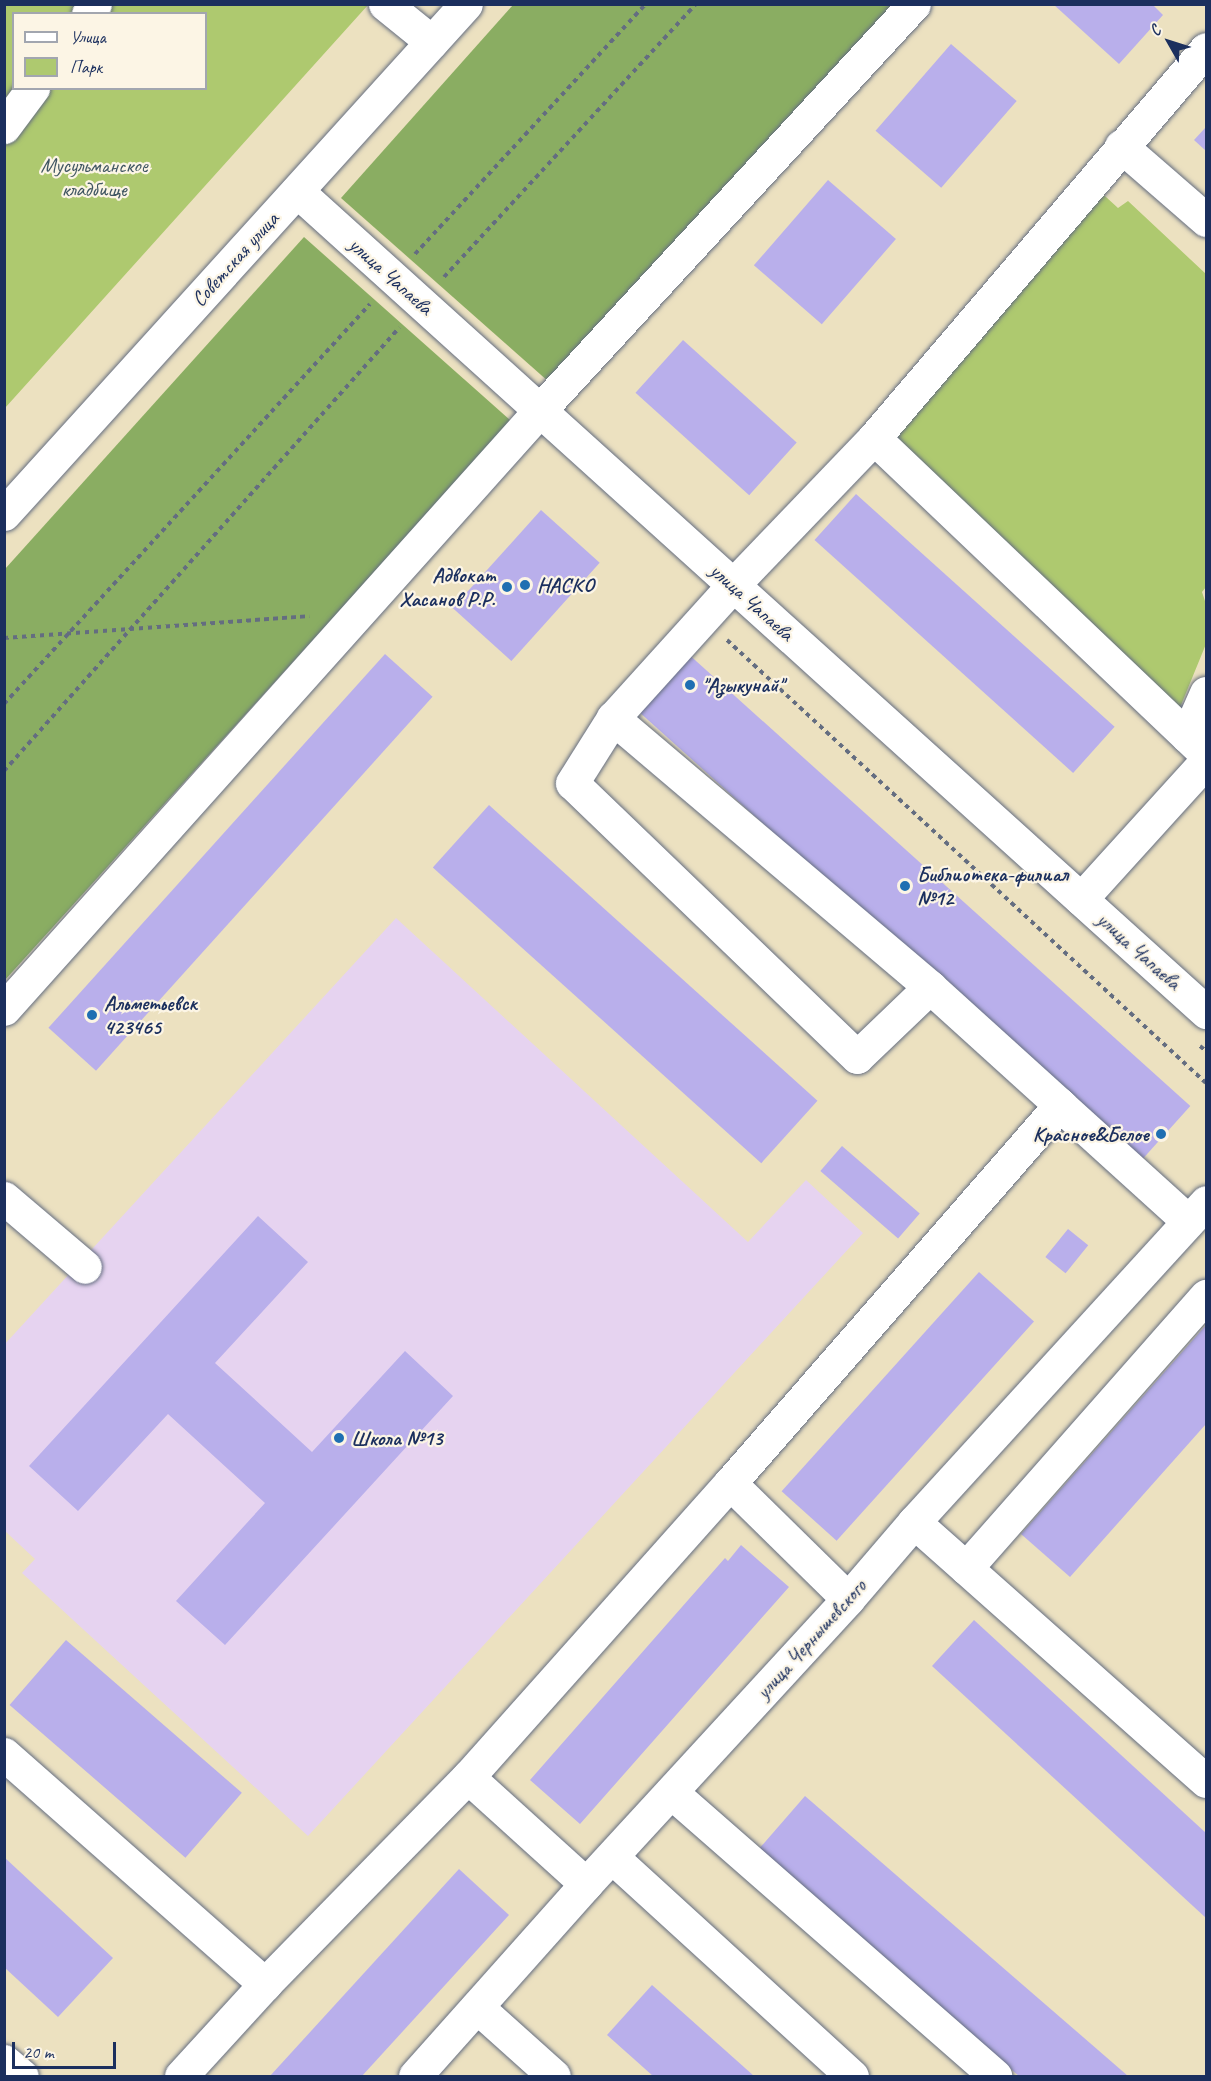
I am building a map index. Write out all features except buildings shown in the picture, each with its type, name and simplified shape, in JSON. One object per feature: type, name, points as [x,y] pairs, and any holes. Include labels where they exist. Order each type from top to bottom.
[{"type":"street","points":[[385,4],[432,42]]},
{"type":"street","name":"Советская улица","points":[[4,513],[466,4]]},
{"type":"street","points":[[4,1009],[540,410],[914,4]]},
{"type":"street","points":[[930,987],[856,1057],[572,783],[613,718],[733,585],[874,438],[1206,49]]},
{"type":"street","points":[[4,127],[32,90]]},
{"type":"street","points":[[1121,146],[1206,220]]},
{"type":"street","name":"улица Чапаева","points":[[297,191],[1206,1012]]},
{"type":"street","points":[[874,438],[1200,750]]},
{"type":"street","points":[[1081,899],[1200,750],[1206,693]]},
{"type":"street","points":[[613,718],[930,987],[1060,1105],[1197,1211]]},
{"type":"street","points":[[181,2076],[265,1984],[468,1777],[730,1483],[1060,1105]]},
{"type":"street","points":[[4,1198],[85,1267]]},
{"type":"street","name":"улица Чернышевского","points":[[415,2076],[586,1884],[848,1599],[914,1522],[1197,1211]]},
{"type":"street","points":[[966,1568],[1206,1296]]},
{"type":"street","points":[[730,1483],[848,1599]]},
{"type":"street","points":[[914,1522],[1205,1776]]},
{"type":"street","points":[[4,1754],[265,1984]]},
{"type":"street","points":[[468,1777],[586,1884]]},
{"type":"street","points":[[671,1792],[995,2076]]},
{"type":"street","points":[[612,1857],[852,2076]]},
{"type":"street","points":[[477,2007],[554,2076]]},
{"type":"street","points":[[4,2061],[22,2076]]},
{"type":"path","points":[[4,705],[646,4]]},
{"type":"path","points":[[4,771],[421,303],[696,4]]},
{"type":"path","points":[[4,638],[360,612]]},
{"type":"path","points":[[703,618],[1206,1083]]},
{"type":"shaded area","name":"Школа №13","points":[[396,918],[748,1242],[806,1180],[863,1233],[308,1836],[22,1573],[35,1559],[5,1531],[4,1345]]},
{"type":"green space","name":"Мусульманское кладбище","points":[[5,5],[368,5],[5,408]]},
{"type":"green space","points":[[513,5],[894,5],[549,382],[341,198]]},
{"type":"green space","points":[[1094,186],[1118,208],[1128,201],[1206,274],[1206,587],[1202,592],[1206,604],[1206,644],[1179,710],[891,436]]},
{"type":"green space","points":[[304,237],[511,421],[5,980],[5,569]]},
{"type":"place","name":"НАСКО","points":[[525,585]]},
{"type":"place","name":"Адвокат Хасанов Р.Р.","points":[[507,587]]},
{"type":"place","name":"\"Азыкунай\"","points":[[690,685]]},
{"type":"place","name":"Библиотека-филиал №12","points":[[905,886]]},
{"type":"place","name":"Альметьевск 423465","points":[[92,1015]]},
{"type":"place","name":"Красное&Белое","points":[[1161,1134]]},
{"type":"place","name":"Школа №13","points":[[339,1438]]}]
